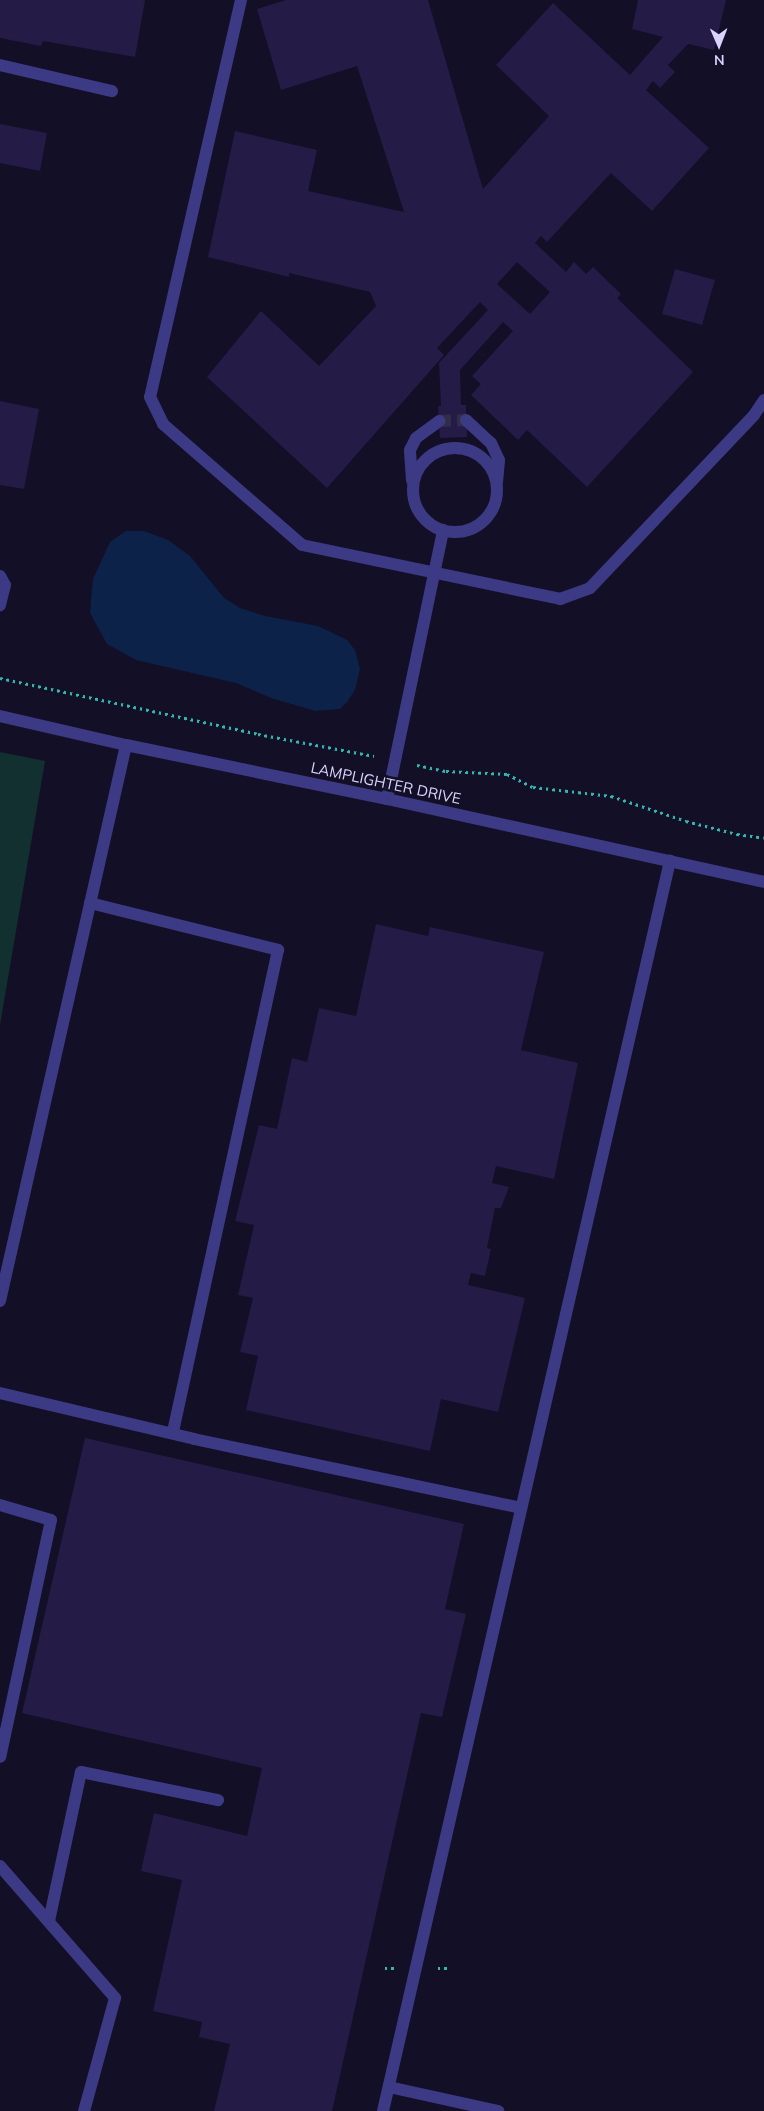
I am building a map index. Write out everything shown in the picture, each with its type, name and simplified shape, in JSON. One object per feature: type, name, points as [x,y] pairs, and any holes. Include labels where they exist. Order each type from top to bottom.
[{"type":"street","points":[[241,0],[150,398],[163,424],[302,545],[560,599],[590,588],[754,415],[764,400]]},
{"type":"street","points":[[0,65],[112,91]]},
{"type":"street","points":[[439,421],[416,438],[410,450],[414,501],[420,514],[430,524],[444,530],[458,532],[471,529],[482,522],[491,512],[496,499],[500,460],[491,443],[466,420]]},
{"type":"street","points":[[412,487],[416,473],[424,461],[436,452],[449,448],[464,449],[476,454],[486,462],[494,473],[497,486]]},
{"type":"street","points":[[387,799],[444,530]]},
{"type":"street","points":[[0,576],[5,585],[0,605]]},
{"type":"street","name":"LAMPLIGHTER DRIVE","points":[[0,716],[126,745],[387,799],[764,882]]},
{"type":"street","points":[[0,1301],[126,745]]},
{"type":"street","points":[[383,2111],[670,861]]},
{"type":"street","points":[[90,903],[278,950],[173,1434]]},
{"type":"street","points":[[0,1393],[173,1434],[521,1508]]},
{"type":"street","points":[[0,1505],[51,1520],[0,1757]]},
{"type":"street","points":[[49,1920],[81,1772],[218,1800]]},
{"type":"street","points":[[0,1866],[115,1998],[84,2111]]},
{"type":"street","points":[[389,2087],[498,2111]]},
{"type":"green space","points":[[0,752],[45,761],[0,1025]]},
{"type":"water","points":[[126,531],[144,531],[168,540],[190,556],[224,598],[240,608],[265,616],[318,626],[347,640],[355,650],[360,669],[355,690],[347,702],[340,709],[315,711],[271,698],[236,683],[136,660],[107,644],[90,613],[93,579],[110,542]]},
{"type":"building","points":[[0,0],[145,0],[135,57],[43,41],[41,46],[0,38]]},
{"type":"building","points":[[286,0],[428,0],[483,189],[549,116],[496,65],[553,3],[630,75],[663,37],[632,29],[638,0],[726,0],[714,50],[688,44],[668,65],[675,72],[660,88],[653,81],[646,90],[709,148],[652,211],[611,173],[547,242],[541,236],[535,243],[566,272],[574,262],[586,274],[593,267],[621,294],[617,298],[693,372],[587,487],[527,430],[518,440],[471,395],[481,384],[472,376],[513,331],[503,322],[460,370],[461,405],[466,405],[467,437],[440,438],[438,406],[441,406],[439,363],[488,310],[480,302],[437,348],[444,355],[327,488],[207,377],[261,311],[319,366],[376,306],[370,292],[289,273],[289,277],[208,257],[235,131],[317,150],[308,191],[404,212],[357,66],[281,90],[257,9]],"holes":[[[517,262],[550,292],[530,314],[497,284]]]},
{"type":"building","points":[[0,124],[47,133],[40,171],[0,163]]},
{"type":"building","points":[[675,269],[715,280],[702,325],[662,314]]},
{"type":"building","points":[[0,401],[39,409],[24,489],[0,485]]},
{"type":"building","points":[[376,924],[428,936],[430,927],[544,952],[521,1050],[578,1063],[554,1179],[496,1166],[492,1183],[509,1187],[501,1208],[495,1208],[487,1248],[491,1249],[485,1276],[471,1273],[468,1285],[525,1298],[498,1412],[441,1399],[430,1451],[246,1410],[258,1356],[240,1352],[253,1298],[238,1295],[254,1225],[235,1221],[259,1125],[277,1129],[292,1058],[307,1062],[319,1008],[356,1016]]},
{"type":"building","points":[[85,1438],[464,1524],[445,1609],[466,1614],[442,1717],[421,1713],[332,2111],[214,2111],[230,2044],[199,2037],[202,2022],[153,2011],[182,1880],[141,1871],[154,1813],[247,1836],[262,1768],[22,1713]]},
{"type":"tunnel","points":[[439,421],[466,420]]}]
